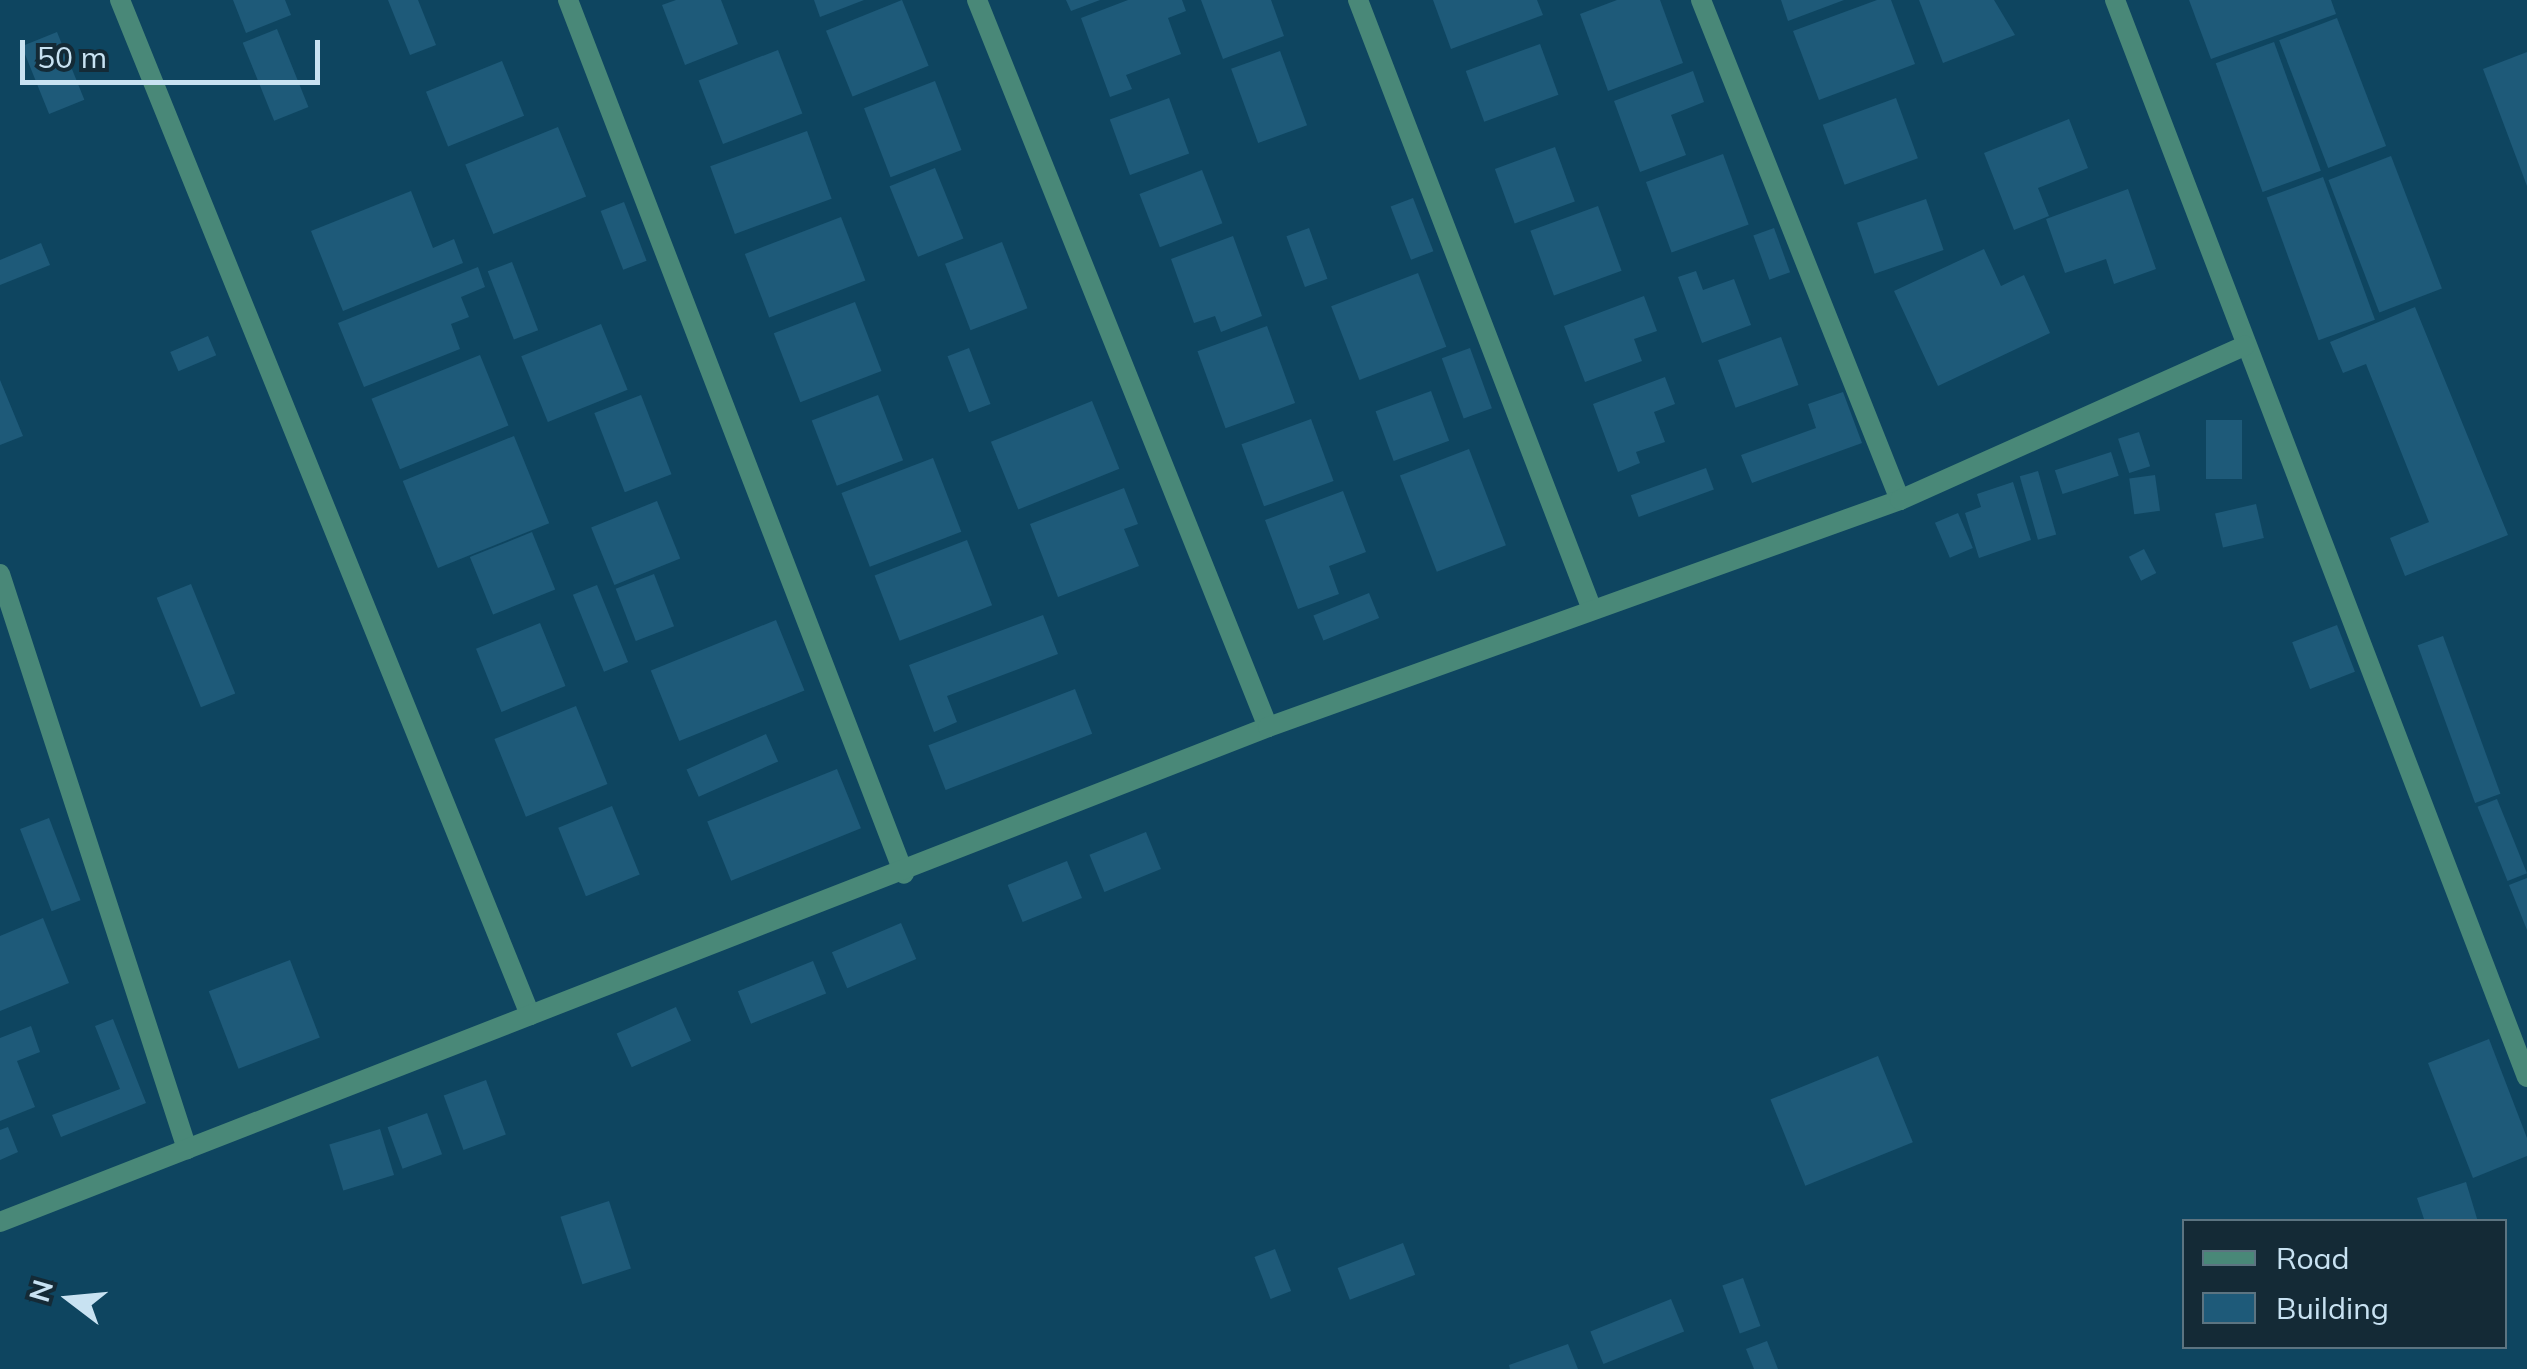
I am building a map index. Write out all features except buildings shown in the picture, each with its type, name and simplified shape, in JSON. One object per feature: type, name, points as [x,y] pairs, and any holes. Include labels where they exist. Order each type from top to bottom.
[{"type":"street","points":[[120,0],[530,1015]]},
{"type":"street","points":[[568,0],[904,874]]},
{"type":"street","points":[[977,0],[1268,728]]},
{"type":"street","points":[[1358,0],[1591,608]]},
{"type":"street","points":[[1701,0],[1900,500]]},
{"type":"street","points":[[2116,0],[2527,1076]]},
{"type":"street","points":[[0,1222],[904,874],[1268,728],[1591,608],[1900,500],[2245,346]]},
{"type":"street","points":[[0,574],[187,1149]]}]
